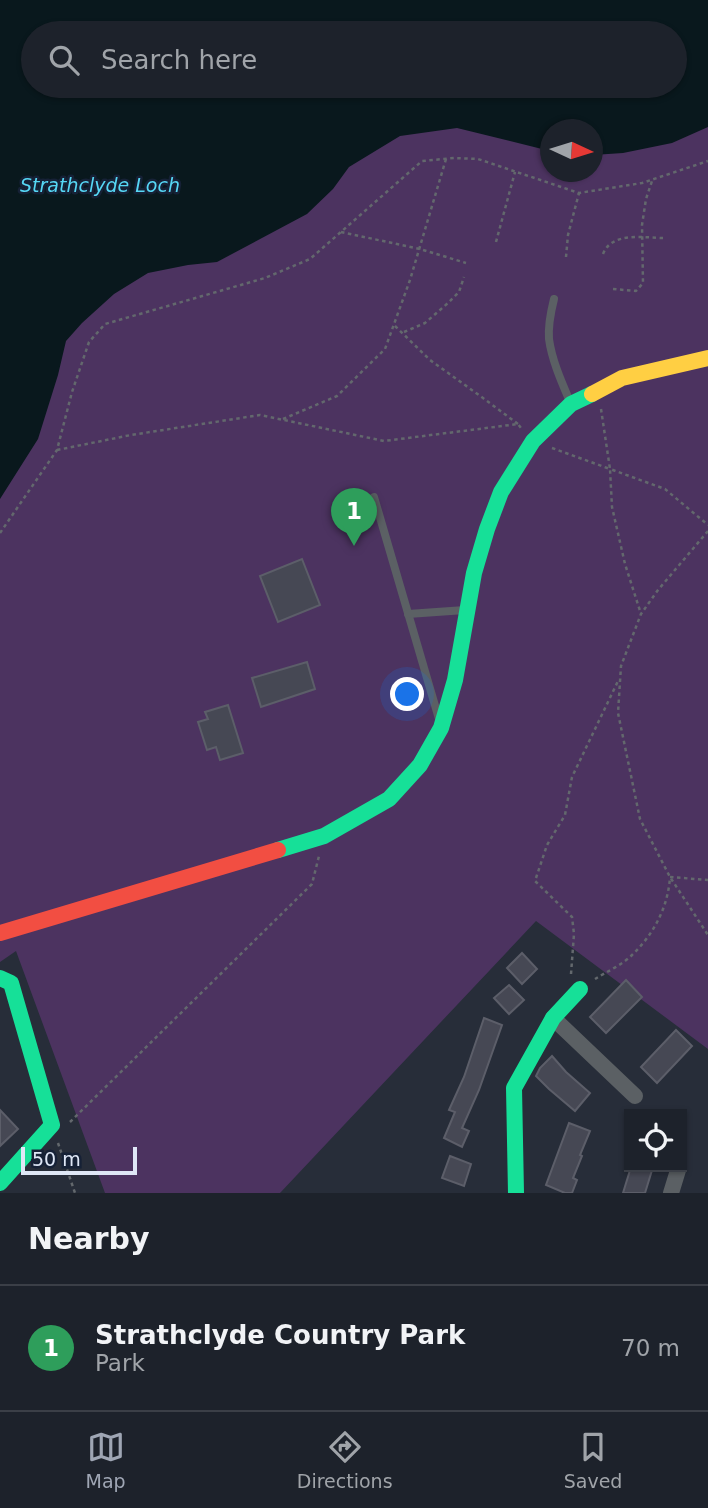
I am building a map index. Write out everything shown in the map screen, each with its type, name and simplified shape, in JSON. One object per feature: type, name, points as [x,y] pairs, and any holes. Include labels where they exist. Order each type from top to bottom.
[{"type":"street","points":[[0,933],[324,836],[389,799],[420,765],[441,728],[455,680],[474,573],[487,529],[501,492],[533,441],[571,404],[622,378],[708,358]]},
{"type":"street","points":[[0,978],[11,983],[54,1131],[0,1184]]},
{"type":"street","points":[[516,1193],[514,1087],[553,1018],[577,992]]},
{"type":"street","points":[[553,1018],[635,1096]]},
{"type":"street","points":[[671,1193],[677,1172]]},
{"type":"lane","points":[[554,299],[549,337],[557,369],[571,404]]},
{"type":"lane","points":[[374,497],[441,728]]},
{"type":"lane","points":[[408,614],[468,609]]},
{"type":"path","points":[[281,419],[337,397],[385,349],[446,159]]},
{"type":"path","points":[[0,533],[57,450],[89,342],[105,324],[265,278],[310,259],[422,161],[478,159],[579,193],[642,184],[708,161]]},
{"type":"path","points":[[496,242],[515,172]]},
{"type":"path","points":[[614,289],[636,292],[643,283],[642,237],[646,199],[652,180]]},
{"type":"path","points":[[566,257],[568,235],[579,193]]},
{"type":"path","points":[[341,232],[419,249],[466,263]]},
{"type":"path","points":[[603,254],[606,246],[612,242],[642,237],[664,238]]},
{"type":"path","points":[[403,333],[425,323],[448,303],[459,292],[464,277]]},
{"type":"path","points":[[394,324],[430,360],[518,425],[533,441],[665,489],[708,525]]},
{"type":"path","points":[[599,390],[610,469],[612,507],[625,564],[641,614]]},
{"type":"path","points":[[57,450],[131,435],[260,415],[384,441],[518,425]]},
{"type":"path","points":[[708,531],[641,614],[621,666],[618,712],[640,819],[670,877],[708,935]]},
{"type":"path","points":[[621,676],[572,777],[565,814],[547,845],[535,881],[572,917],[574,934],[570,978],[577,992],[631,956],[659,922],[670,877]]},
{"type":"path","points":[[75,1193],[54,1131],[312,884],[324,836]]},
{"type":"path","points":[[670,877],[708,880]]},
{"type":"shaded area","points":[[0,0],[708,0],[708,1049],[536,921],[280,1193],[105,1193],[16,951],[0,962]]},
{"type":"water","name":"Strathclyde Loch","points":[[0,0],[708,0],[708,127],[672,143],[603,154],[603,119],[540,119],[540,149],[457,128],[400,136],[349,167],[333,189],[307,214],[217,262],[148,273],[114,294],[66,341],[38,439],[0,499]]},
{"type":"building","points":[[302,559],[320,605],[278,622],[260,576]]},
{"type":"building","points":[[307,662],[315,689],[261,707],[252,678]]},
{"type":"building","points":[[228,705],[243,753],[220,760],[216,747],[207,750],[198,722],[208,719],[205,712]]},
{"type":"building","points":[[522,953],[537,969],[522,984],[507,968]]},
{"type":"building","points":[[626,980],[642,997],[606,1033],[590,1017]]},
{"type":"building","points":[[509,985],[524,1000],[509,1014],[494,998]]},
{"type":"building","points":[[484,1018],[502,1025],[462,1128],[469,1131],[462,1147],[444,1138],[455,1112],[449,1110],[464,1077]]},
{"type":"building","points":[[676,1030],[692,1046],[657,1083],[641,1067]]},
{"type":"building","points":[[552,1056],[590,1093],[575,1111],[536,1076]]},
{"type":"building","points":[[0,1110],[18,1129],[0,1146]]},
{"type":"building","points":[[569,1123],[590,1131],[573,1178],[577,1180],[572,1193],[565,1193],[546,1185]]},
{"type":"building","points":[[450,1156],[471,1164],[464,1186],[442,1178]]},
{"type":"building","points":[[629,1172],[651,1172],[645,1193],[623,1193]]},
{"type":"traffic: fast","points":[[278,850],[324,836],[389,799],[420,765],[441,728],[455,680],[474,573],[501,492],[533,441],[571,404],[592,394]]},
{"type":"traffic: fast","points":[[0,978],[11,983],[52,1125],[0,1183]]},
{"type":"traffic: fast","points":[[516,1193],[514,1088],[553,1018],[580,989]]},
{"type":"traffic: slow","points":[[592,394],[622,378],[708,358]]},
{"type":"traffic: jam","points":[[0,933],[278,850]]},
{"type":"place","name":"Strathclyde Country Park","points":[[354,546]]}]
